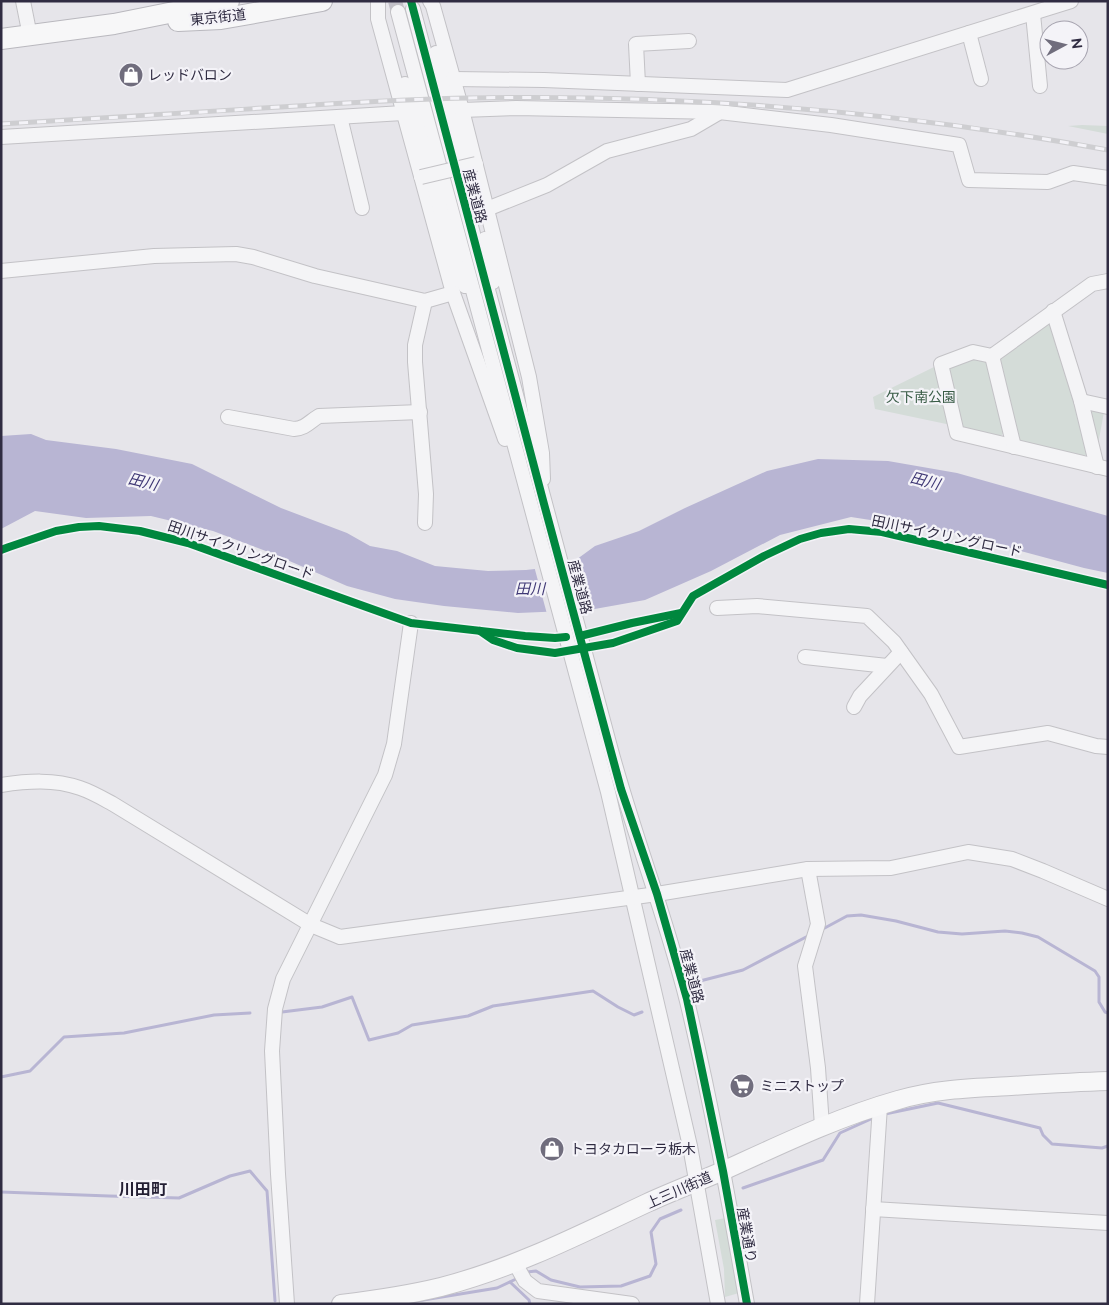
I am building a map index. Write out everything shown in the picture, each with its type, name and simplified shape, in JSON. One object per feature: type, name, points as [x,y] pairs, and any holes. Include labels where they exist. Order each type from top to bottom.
[{"type":"highway","name":"東京街道","points":[[1,39],[114,24],[229,1]]},
{"type":"highway","name":"東京街道","points":[[114,24],[221,19],[322,1]]},
{"type":"main road","name":"上三川街道","points":[[341,1304],[441,1287],[515,1263],[564,1243],[662,1196],[723,1171],[822,1126],[880,1106],[925,1093],[955,1089],[1108,1081]]},
{"type":"street","points":[[24,1],[30,36]]},
{"type":"street","points":[[380,1],[378,19],[453,293],[512,458],[537,505]]},
{"type":"street","points":[[380,1],[456,264],[498,358]]},
{"type":"street","points":[[430,1],[462,110],[529,377],[542,453],[537,505]]},
{"type":"street","points":[[453,79],[544,80],[787,90],[1071,1]]},
{"type":"street","name":"産業道路","points":[[418,5],[498,358]]},
{"type":"street","name":"産業道路","points":[[398,12],[498,358],[571,629],[690,1146],[696,1182]]},
{"type":"street","points":[[1033,14],[1040,86]]},
{"type":"street","points":[[969,33],[981,79]]},
{"type":"street","points":[[638,84],[636,44],[689,41]]},
{"type":"street","points":[[462,110],[516,108],[720,112],[831,124],[959,146],[969,180],[1048,182],[1073,173],[1108,178]]},
{"type":"street","points":[[487,210],[547,185],[607,151],[692,129],[720,112]]},
{"type":"street","points":[[1,137],[403,113]]},
{"type":"street","points":[[340,117],[362,208]]},
{"type":"street","points":[[421,177],[476,164]]},
{"type":"street","points":[[1,270],[154,256],[236,254],[253,257],[315,276],[425,301],[453,293]]},
{"type":"street","points":[[1102,468],[957,433],[941,364],[973,352],[992,356],[1092,284],[1108,281]]},
{"type":"street","points":[[425,301],[415,345],[426,494],[425,523]]},
{"type":"street","points":[[1053,311],[1102,468]]},
{"type":"street","points":[[992,356],[1014,447]]},
{"type":"street","points":[[1080,401],[1108,407]]},
{"type":"street","points":[[228,417],[294,429],[302,428],[320,416],[420,412]]},
{"type":"street","points":[[717,608],[757,606],[867,616],[894,642],[931,694],[959,746],[1048,733],[1096,746],[1108,746]]},
{"type":"street","points":[[287,1304],[272,1051],[275,1009],[283,979],[385,775],[394,744],[411,623]]},
{"type":"street","name":"産業道路","points":[[571,629],[621,789],[657,894],[686,999],[723,1171]]},
{"type":"street","points":[[854,707],[860,696],[901,652]]},
{"type":"street","points":[[805,657],[887,666]]},
{"type":"street","points":[[1,785],[48,781],[81,788],[113,804],[311,925],[340,937],[632,898],[808,869],[891,868],[968,852],[1012,859],[1108,899]]},
{"type":"street","points":[[808,869],[818,924],[805,966],[818,1068],[822,1126]]},
{"type":"street","points":[[868,1304],[880,1106]]},
{"type":"street","name":"産業通り","points":[[723,1171],[747,1304]]},
{"type":"street","points":[[696,1182],[718,1304]]},
{"type":"street","points":[[873,1209],[1108,1223]]},
{"type":"street","points":[[515,1263],[525,1281],[538,1290],[632,1304]]},
{"type":"green space","points":[[1068,126],[1108,126],[1108,134]]},
{"type":"green space","points":[[1048,320],[1054,322],[1088,453],[1081,459],[1020,441],[1015,435],[999,356]]},
{"type":"green space","points":[[974,357],[990,364],[1005,429],[1002,435],[989,435],[963,428],[948,367]]},
{"type":"green space","name":"欠下南公園","points":[[936,366],[951,425],[875,409],[873,397]]},
{"type":"green space","points":[[1095,410],[1104,412],[1097,450],[1089,416]]},
{"type":"green space","points":[[726,1218],[739,1293],[725,1297],[724,1269],[715,1220]]},
{"type":"water","name":"田川","points":[[31,434],[46,440],[116,449],[192,464],[281,508],[347,533],[370,546],[397,551],[435,566],[488,571],[526,570],[569,565],[595,546],[639,531],[767,471],[818,459],[888,461],[957,473],[1108,516],[1108,573],[954,533],[851,517],[780,535],[711,571],[645,600],[589,610],[518,613],[444,606],[395,599],[347,586],[271,553],[213,531],[151,516],[86,518],[35,511],[1,529],[1,436]]},
{"type":"pier","points":[[572,559],[587,613],[547,614],[534,566],[568,562]]},
{"type":"waterway","points":[[821,930],[847,916],[861,915],[896,921],[938,932],[962,934],[1005,931],[1038,937],[1095,971],[1099,977],[1099,1002],[1105,1012],[1108,1013]]},
{"type":"waterway","points":[[696,982],[743,970],[808,936]]},
{"type":"waterway","points":[[282,1012],[322,1007],[352,997],[369,1040],[398,1033],[412,1025],[468,1016],[493,1006],[593,991],[634,1015],[642,1012]]},
{"type":"waterway","points":[[1,1077],[30,1071],[64,1037],[124,1033],[214,1015],[250,1013]]},
{"type":"waterway","points":[[885,1114],[938,1103],[1040,1128],[1043,1135],[1052,1144],[1102,1148],[1108,1146]]},
{"type":"waterway","points":[[743,1188],[823,1160],[840,1133],[871,1119]]},
{"type":"waterway","points":[[1,1192],[179,1198],[230,1176],[250,1171],[267,1191],[275,1301]]},
{"type":"waterway","points":[[527,1272],[536,1271],[551,1280],[580,1287],[621,1286],[650,1276],[656,1264],[651,1232],[660,1219],[681,1210]]},
{"type":"waterway","points":[[405,1303],[497,1288],[516,1279]]},
{"type":"waterway","points":[[510,1282],[529,1300],[530,1304]]},
{"type":"tunnel","points":[[395,1],[398,12]]},
{"type":"railway","points":[[1,124],[417,99],[549,97],[710,102],[870,115],[1029,136],[1108,150]]},
{"type":"cycle path","points":[[411,1],[621,789],[657,894],[687,999],[723,1171],[747,1304]]},
{"type":"cycle path","name":"田川サイクリングロード","points":[[1,550],[56,531],[79,527],[99,526],[140,531],[188,543],[411,623],[525,636],[566,637]]},
{"type":"cycle path","name":"田川サイクリングロード","points":[[480,631],[493,640],[517,648],[555,653],[613,643],[677,621],[693,596],[764,556],[800,539],[821,533],[849,529],[882,532],[1108,585]]},
{"type":"cycle path","points":[[580,636],[681,613]]},
{"type":"place","name":"レッドバロン","points":[[131,75]]},
{"type":"place","name":"ミニストップ","points":[[742,1086]]},
{"type":"place","name":"トヨタカローラ栃木","points":[[552,1149]]},
{"type":"district","name":"川田町","points":[[143,1189]]}]
